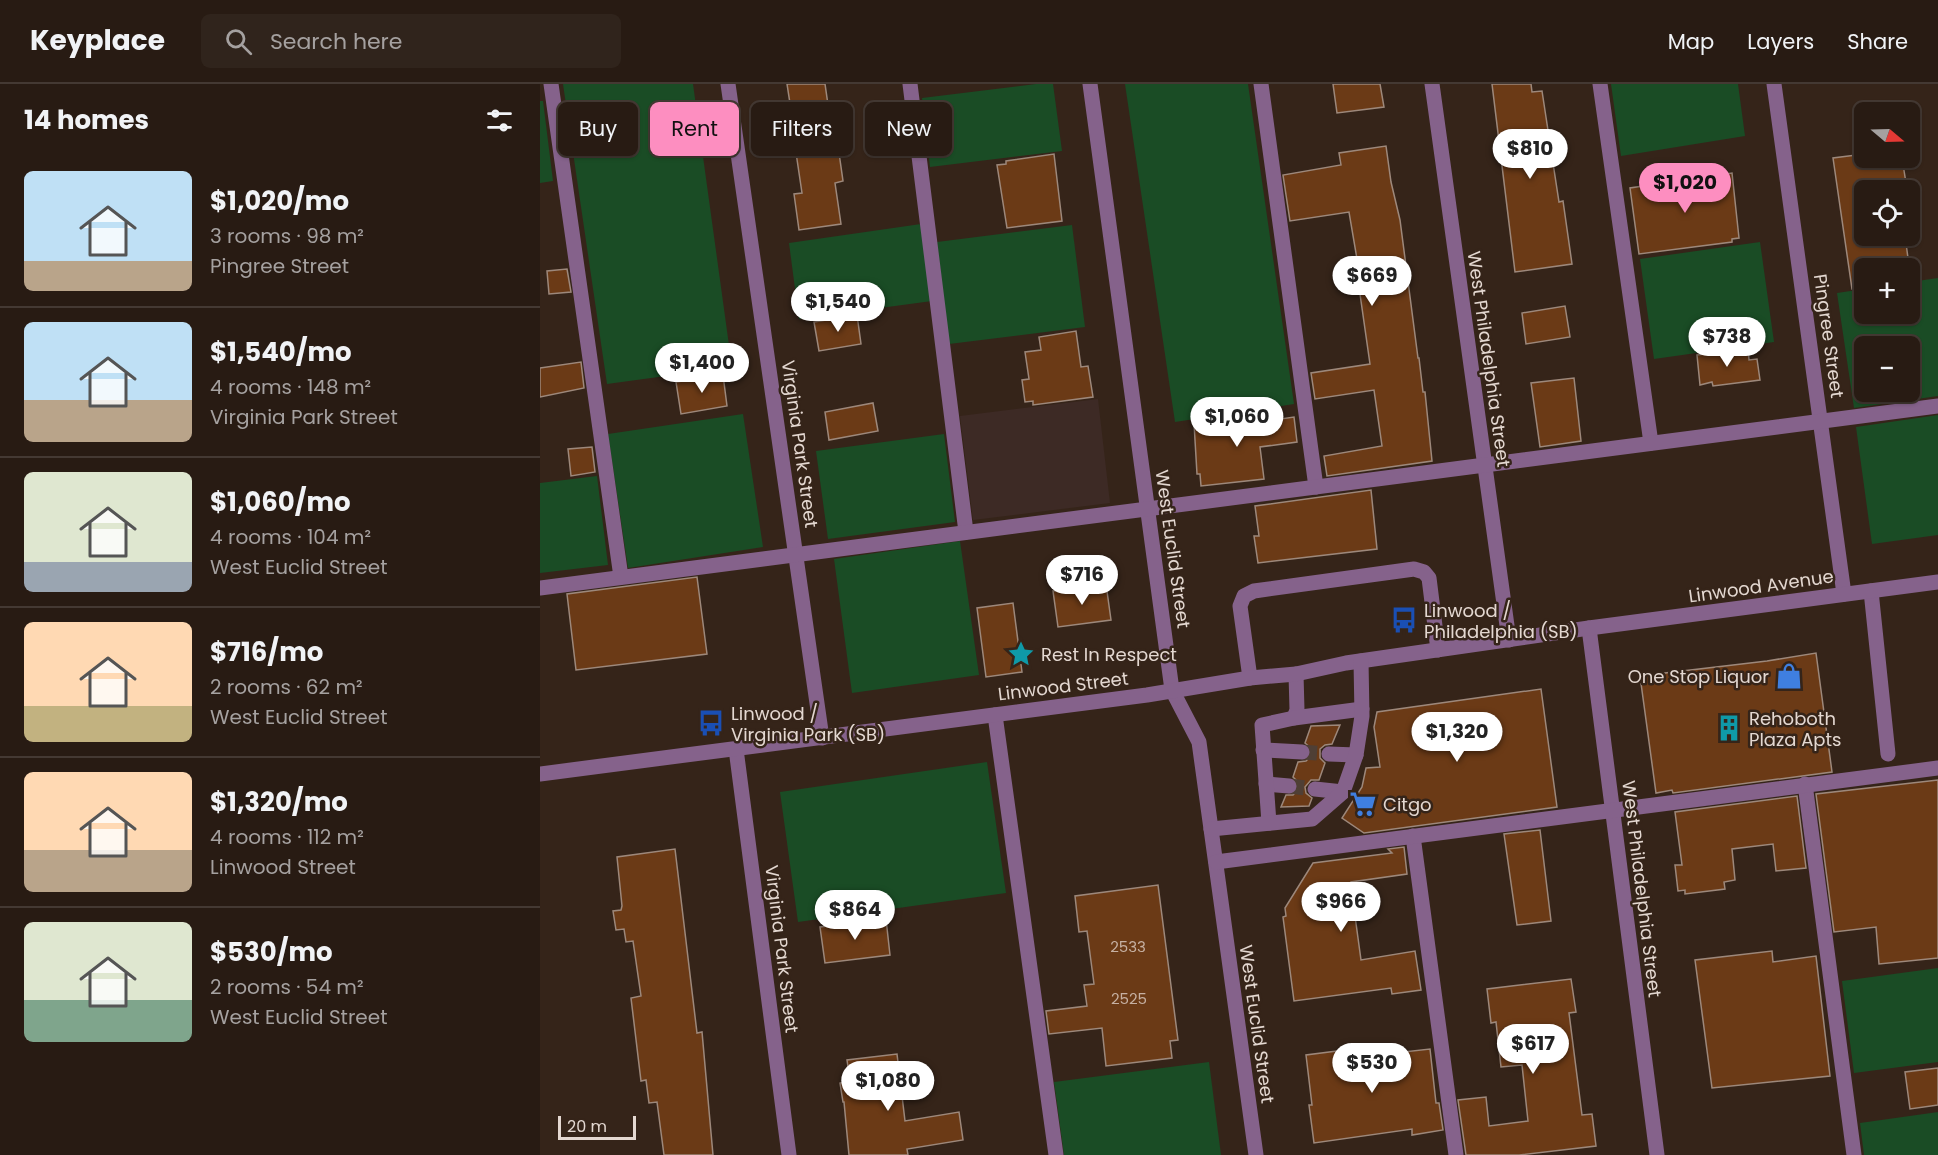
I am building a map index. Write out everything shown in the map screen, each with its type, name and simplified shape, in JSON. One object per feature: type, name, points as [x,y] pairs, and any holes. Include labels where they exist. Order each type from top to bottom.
[{"type":"street","points":[[551,84],[621,577]]},
{"type":"street","name":"Virginia Park Street","points":[[728,84],[822,738]]},
{"type":"street","points":[[910,84],[966,532]]},
{"type":"street","name":"West Euclid Street","points":[[1090,84],[1173,690],[1199,742],[1256,1155]]},
{"type":"street","points":[[1261,84],[1316,487]]},
{"type":"street","name":"West Philadelphia Street","points":[[1432,84],[1509,639]]},
{"type":"street","points":[[1600,84],[1651,443]]},
{"type":"street","name":"Pingree Street","points":[[1774,84],[1844,594]]},
{"type":"street","points":[[540,588],[1938,406]]},
{"type":"street","points":[[1250,678],[1240,606],[1244,596],[1254,591],[1414,569],[1424,572],[1429,578],[1438,650]]},
{"type":"street","name":"Linwood Avenue","points":[[1589,628],[1938,582]]},
{"type":"street","points":[[1871,591],[1888,754]]},
{"type":"street","name":"West Philadelphia Street","points":[[1589,628],[1657,1155]]},
{"type":"street","name":"Linwood Street","points":[[540,774],[1146,695],[1589,628]]},
{"type":"street","points":[[1211,829],[1312,819],[1343,792],[1356,755],[1362,709],[1361,661]]},
{"type":"street","points":[[1294,718],[1297,710],[1296,674]]},
{"type":"street","points":[[1269,823],[1262,725],[1294,718],[1362,709]]},
{"type":"street","points":[[995,715],[1056,1155]]},
{"type":"street","name":"Virginia Park Street","points":[[736,749],[789,1155]]},
{"type":"street","points":[[1263,750],[1302,752]]},
{"type":"street","points":[[1329,754],[1356,755]]},
{"type":"street","points":[[1216,862],[1938,768]]},
{"type":"street","points":[[1266,784],[1289,786]]},
{"type":"street","points":[[1805,784],[1854,1155]]},
{"type":"street","points":[[1315,789],[1343,792]]},
{"type":"street","points":[[1413,836],[1456,1155]]},
{"type":"shaded area","points":[[1098,399],[1110,503],[973,520],[960,416]]},
{"type":"green space","points":[[563,84],[693,84],[695,102],[650,102],[650,156],[703,156],[732,367],[607,384],[574,156],[638,156],[638,102],[566,102]]},
{"type":"green space","points":[[1036,84],[1053,84],[1062,151],[930,167],[929,156],[952,156],[952,102],[922,102],[922,98]]},
{"type":"green space","points":[[1125,84],[1248,84],[1294,404],[1175,422]]},
{"type":"green space","points":[[1611,84],[1738,84],[1745,136],[1621,156]]},
{"type":"green space","points":[[540,101],[543,101],[553,181],[540,183]]},
{"type":"green space","points":[[921,224],[932,301],[799,319],[789,243]]},
{"type":"green space","points":[[1072,225],[1085,327],[949,344],[937,242]]},
{"type":"green space","points":[[1760,242],[1774,342],[1654,359],[1640,259]]},
{"type":"green space","points":[[1938,278],[1938,396],[1920,399],[1920,336],[1854,336],[1854,402],[1896,402],[1854,408],[1837,293],[1854,290],[1854,324],[1920,324],[1920,281]]},
{"type":"green space","points":[[743,414],[763,547],[628,568],[608,434]]},
{"type":"green space","points":[[1938,415],[1938,535],[1872,544],[1856,427]]},
{"type":"green space","points":[[944,434],[955,522],[828,539],[816,451]]},
{"type":"green space","points":[[597,476],[608,565],[540,573],[540,483]]},
{"type":"green space","points":[[960,541],[979,675],[852,693],[834,559]]},
{"type":"green space","points":[[987,762],[1006,893],[798,922],[780,792]]},
{"type":"green space","points":[[1938,968],[1938,1062],[1854,1073],[1842,981]]},
{"type":"green space","points":[[1209,1062],[1221,1155],[1064,1155],[1054,1082]]},
{"type":"green space","points":[[1938,1112],[1938,1155],[1864,1155],[1860,1123]]},
{"type":"building","points":[[787,84],[825,84],[828,102],[790,102]]},
{"type":"building","points":[[1333,84],[1380,84],[1384,107],[1337,113]]},
{"type":"building","points":[[1492,84],[1531,84],[1532,92],[1542,91],[1559,202],[1563,201],[1572,264],[1515,272]]},
{"type":"building","points":[[1386,146],[1400,220],[1418,358],[1423,392],[1425,392],[1432,461],[1327,476],[1324,456],[1382,446],[1374,390],[1315,399],[1311,373],[1370,364],[1355,259],[1357,259],[1349,212],[1290,221],[1283,175],[1341,165],[1339,153]]},
{"type":"building","points":[[1054,154],[1062,221],[1007,228],[997,165],[1006,164],[1006,161]]},
{"type":"building","points":[[1854,155],[1854,168],[1904,168],[1906,180],[1854,180],[1854,246],[1906,246],[1908,258],[1854,258],[1854,289],[1852,289],[1833,158]]},
{"type":"building","points":[[796,156],[839,156],[843,181],[835,183],[841,224],[799,230],[794,194],[802,193]]},
{"type":"building","points":[[1732,173],[1739,238],[1732,239],[1732,242],[1639,254],[1630,188]]},
{"type":"building","points":[[567,269],[571,292],[549,294],[547,271]]},
{"type":"building","points":[[1565,306],[1570,337],[1526,344],[1522,313]]},
{"type":"building","points":[[857,315],[861,344],[819,351],[814,322]]},
{"type":"building","points":[[1076,331],[1081,367],[1088,366],[1093,397],[1033,405],[1033,401],[1025,402],[1022,380],[1029,379],[1025,352],[1041,350],[1039,337]]},
{"type":"building","points":[[1748,349],[1749,360],[1757,359],[1760,380],[1713,386],[1712,382],[1700,385],[1697,355]]},
{"type":"building","points":[[581,362],[584,388],[540,397],[540,368]]},
{"type":"building","points":[[723,375],[727,406],[681,414],[676,382]]},
{"type":"building","points":[[1574,378],[1581,441],[1540,447],[1531,383]]},
{"type":"building","points":[[873,403],[878,431],[829,440],[825,412]]},
{"type":"building","points":[[1252,416],[1253,423],[1294,417],[1297,442],[1260,447],[1264,479],[1201,486],[1200,474],[1197,474],[1194,423]]},
{"type":"building","points":[[592,447],[595,472],[571,476],[568,449]]},
{"type":"building","points":[[1371,490],[1377,549],[1258,563],[1254,536],[1259,536],[1255,506]]},
{"type":"building","points":[[697,577],[707,654],[576,670],[567,594]]},
{"type":"building","points":[[1106,584],[1111,620],[1058,627],[1053,591]]},
{"type":"building","points":[[1013,603],[1022,672],[986,677],[977,608]]},
{"type":"building","points":[[1816,653],[1832,772],[1673,793],[1672,790],[1656,793],[1640,676]]},
{"type":"building","points":[[1541,689],[1557,807],[1364,833],[1342,818],[1362,787],[1366,768],[1380,767],[1374,727],[1377,712]]},
{"type":"building","points":[[1340,725],[1332,744],[1320,749],[1320,758],[1325,763],[1319,780],[1311,780],[1305,787],[1306,793],[1312,798],[1309,806],[1281,807],[1286,795],[1293,795],[1297,791],[1298,782],[1293,777],[1298,762],[1306,761],[1310,757],[1311,748],[1305,743],[1311,726]]},
{"type":"building","points":[[1938,780],[1938,958],[1879,964],[1876,927],[1834,932],[1816,794]]},
{"type":"building","points":[[1797,796],[1806,868],[1776,871],[1773,844],[1732,849],[1735,880],[1724,882],[1725,889],[1685,894],[1685,890],[1678,891],[1675,865],[1682,865],[1675,812]]},
{"type":"building","points":[[1540,830],[1551,921],[1517,925],[1504,834]]},
{"type":"building","points":[[1404,847],[1407,874],[1351,882],[1355,916],[1361,960],[1415,951],[1421,990],[1392,994],[1391,988],[1294,1001],[1283,917],[1286,916],[1285,908],[1313,863],[1392,853],[1388,849]]},
{"type":"building","points":[[675,849],[697,1033],[702,1032],[713,1155],[664,1155],[657,1102],[649,1103],[646,1080],[641,1081],[631,998],[641,996],[633,941],[626,942],[624,929],[616,930],[613,911],[621,910],[622,906],[617,857]]},
{"type":"building","points":[[1158,885],[1178,1040],[1170,1041],[1172,1058],[1106,1066],[1102,1028],[1049,1034],[1046,1011],[1087,1006],[1084,985],[1094,984],[1087,931],[1079,932],[1075,896]]},
{"type":"building","points":[[886,919],[890,955],[825,963],[820,927]]},
{"type":"building","points":[[1772,951],[1773,962],[1816,956],[1830,1076],[1712,1088],[1695,960]]},
{"type":"building","points":[[1571,979],[1576,1012],[1569,1013],[1582,1115],[1592,1114],[1596,1146],[1519,1155],[1466,1155],[1458,1100],[1486,1097],[1489,1126],[1528,1121],[1522,1065],[1501,1067],[1496,1022],[1491,1023],[1487,989]]},
{"type":"building","points":[[1376,1046],[1377,1055],[1430,1049],[1436,1103],[1439,1103],[1443,1130],[1412,1135],[1412,1129],[1314,1143],[1306,1055]]},
{"type":"building","points":[[897,1054],[905,1121],[959,1112],[963,1140],[907,1149],[908,1155],[849,1155],[840,1083],[850,1081],[847,1060]]},
{"type":"building","points":[[1938,1068],[1938,1105],[1910,1109],[1905,1072]]},
{"type":"tunnel","points":[[1302,752],[1329,754]]},
{"type":"tunnel","points":[[1289,786],[1315,789]]},
{"type":"place","name":"Linwood / Philadelphia (SB)","points":[[1404,620]]},
{"type":"place","name":"Rest In Respect","points":[[1021,654]]},
{"type":"place","name":"One Stop Liquor","points":[[1789,676]]},
{"type":"place","name":"Linwood / Virginia Park (SB)","points":[[711,723]]},
{"type":"place","name":"Rehoboth Plaza Apts","points":[[1729,728]]},
{"type":"place","name":"Citgo","points":[[1363,804]]}]
